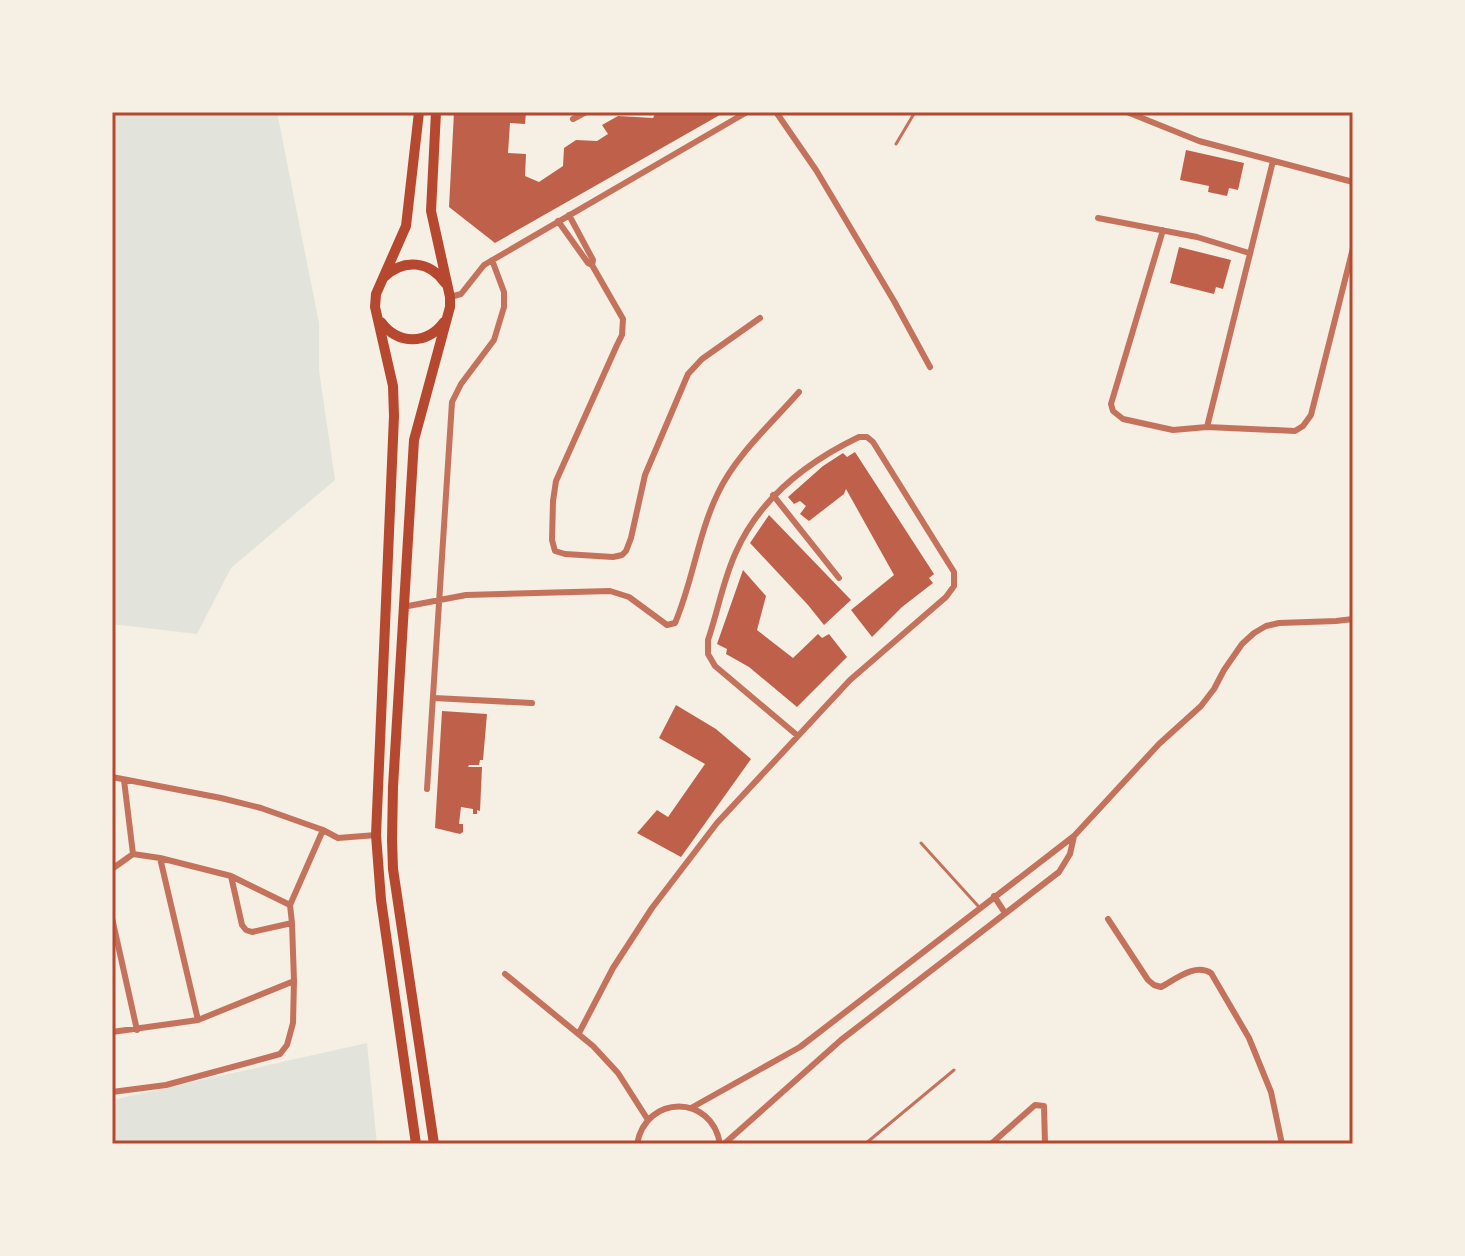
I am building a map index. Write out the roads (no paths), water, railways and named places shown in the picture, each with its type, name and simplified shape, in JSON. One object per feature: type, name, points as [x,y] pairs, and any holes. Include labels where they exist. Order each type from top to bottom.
[{"type":"main road","points":[[416,1144],[381,900],[376,835],[394,416],[393,386],[375,307],[376,294],[406,226],[419,112]]},
{"type":"main road","points":[[434,1144],[397,896],[392,840],[414,440],[450,307],[431,211],[436,112]]},
{"type":"main road","points":[[381,282],[392,270],[416,264],[432,269],[444,280],[449,292]]},
{"type":"main road","points":[[379,320],[400,338],[419,339],[436,332],[447,317]]},
{"type":"street","points":[[573,119],[586,112]]},
{"type":"street","points":[[449,292],[461,294],[484,265],[747,112]]},
{"type":"street","points":[[776,112],[816,170],[930,367]]},
{"type":"street","points":[[1127,112],[1187,137],[1353,182]]},
{"type":"street","points":[[1207,427],[1273,161]]},
{"type":"street","points":[[569,215],[593,260],[592,265]]},
{"type":"street","points":[[1098,218],[1197,237],[1249,253]]},
{"type":"street","points":[[558,221],[592,265],[619,311],[624,326],[556,481],[552,540],[560,553],[613,557],[626,551],[645,475],[688,374],[702,359],[760,318]]},
{"type":"street","points":[[1163,230],[1111,404],[1113,411],[1123,419],[1173,430],[1207,427],[1295,431],[1303,426],[1311,415],[1353,248]]},
{"type":"street","points":[[427,789],[452,402],[461,384],[494,340],[504,307],[504,292],[492,260]]},
{"type":"street","points":[[403,607],[466,595],[610,591],[629,597],[667,625],[675,623],[706,524],[727,475],[799,392]]},
{"type":"street","points":[[579,1033],[613,968],[652,908],[717,823],[798,736],[850,680],[951,592],[954,572],[867,437],[859,437],[833,450],[773,495],[735,553],[708,640],[708,654],[715,666],[798,736]]},
{"type":"street","points":[[773,495],[839,578]]},
{"type":"street","points":[[691,1108],[800,1047],[1074,836],[1159,744],[1201,706],[1242,644],[1254,633],[1279,623],[1353,619]]},
{"type":"street","points":[[434,698],[532,703]]},
{"type":"street","points":[[112,777],[261,808],[338,838],[376,835]]},
{"type":"street","points":[[124,780],[133,854]]},
{"type":"street","points":[[112,1092],[166,1085],[280,1054],[287,1045],[293,1023],[290,905],[323,830]]},
{"type":"street","points":[[637,1144],[641,1129],[657,1112],[680,1106],[703,1114],[712,1123],[722,1144],[841,1040],[1059,872],[1070,854],[1074,836]]},
{"type":"street","points":[[112,869],[133,854],[160,858],[231,876],[290,905]]},
{"type":"street","points":[[160,858],[198,1020]]},
{"type":"street","points":[[231,876],[242,925],[246,930],[252,932],[292,923]]},
{"type":"street","points":[[994,896],[1005,913]]},
{"type":"street","points":[[112,918],[137,1030]]},
{"type":"street","points":[[1108,919],[1154,985],[1161,987],[1195,969],[1205,969],[1211,973],[1249,1038],[1271,1092],[1282,1144]]},
{"type":"street","points":[[505,974],[593,1046],[618,1073],[648,1120]]},
{"type":"street","points":[[112,1032],[198,1020],[294,981]]},
{"type":"street","points":[[991,1144],[1035,1105],[1044,1106],[1045,1144]]},
{"type":"lane","points":[[896,144],[915,112]]},
{"type":"lane","points":[[921,843],[979,907]]},
{"type":"lane","points":[[865,1144],[954,1070]]}]
